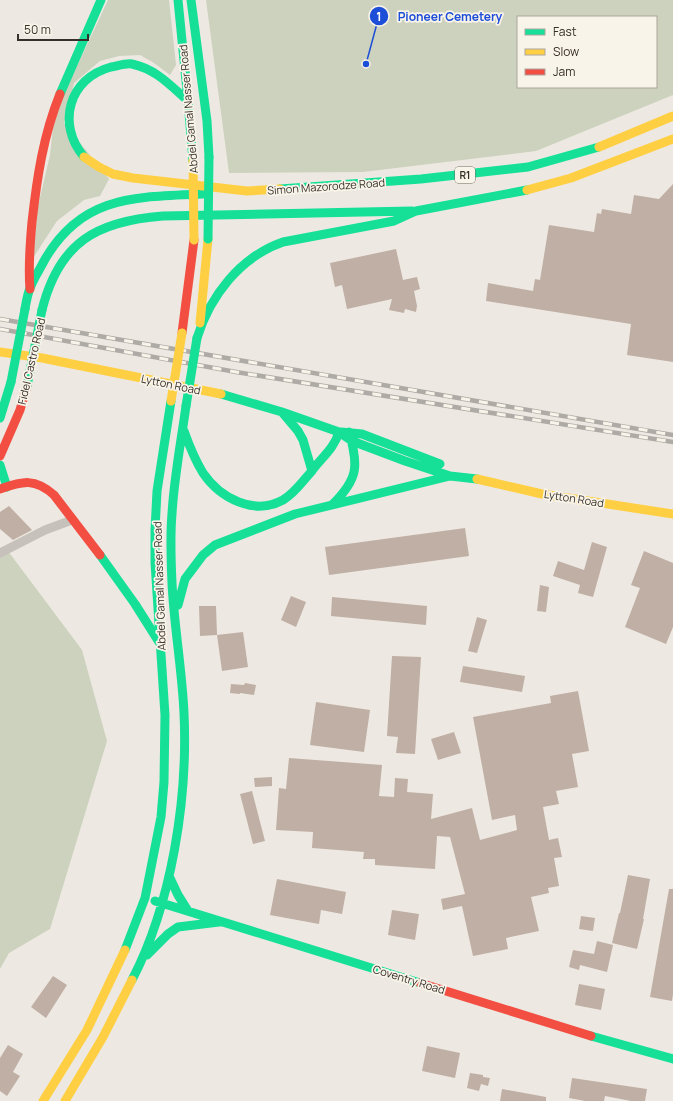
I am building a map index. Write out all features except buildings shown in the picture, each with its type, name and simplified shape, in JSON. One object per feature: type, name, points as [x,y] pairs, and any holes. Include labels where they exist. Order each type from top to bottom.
[{"type":"main road","points":[[30,289],[28,268],[36,192],[47,129],[66,77],[95,17],[101,0]]},
{"type":"main road","name":"Abdel Gamal Nasser Road","points":[[43,1101],[87,1030],[123,956],[145,898],[161,817],[166,748],[156,563],[155,530],[157,491],[182,333],[194,240],[194,161],[178,0]]},
{"type":"main road","name":"Abdel Gamal Nasser Road","points":[[65,1101],[103,1037],[142,962],[163,903],[179,822],[185,746],[184,711],[172,583],[172,514],[186,406],[198,334],[208,239],[207,122],[191,0]]},
{"type":"main road","points":[[188,102],[163,78],[153,72],[131,64],[117,66],[101,70],[89,78],[77,91],[70,108],[70,127],[79,151],[85,158],[112,174],[133,178],[247,191]]},
{"type":"main road","name":"Simon Mazorodze Road","points":[[25,309],[30,289],[47,256],[59,239],[74,223],[101,207],[160,197],[421,179],[528,167],[596,148],[673,116]]},
{"type":"main road","name":"R1","points":[[416,211],[536,188],[571,178],[673,138]]},
{"type":"main road","points":[[198,334],[211,305],[222,288],[236,271],[255,254],[283,242],[394,220],[416,211]]},
{"type":"main road","name":"Fidel Castro Road","points":[[0,456],[20,410],[27,386],[48,287],[59,267],[71,250],[99,229],[140,217],[416,211]]},
{"type":"main road","name":"Fidel Castro Road","points":[[0,418],[11,382],[25,309]]},
{"type":"main road","name":"Lytton Road","points":[[0,352],[42,358],[221,394],[282,412],[339,432],[352,441],[450,476],[476,479],[542,494],[673,514]]},
{"type":"main road","points":[[282,412],[303,440],[312,471]]},
{"type":"main road","points":[[183,427],[191,451],[206,477],[225,494],[241,504],[262,507],[274,504],[294,493],[333,446],[339,432]]},
{"type":"main road","name":"Lytton Road","points":[[339,432],[362,434],[452,468],[476,479]]},
{"type":"main road","points":[[333,504],[345,492],[354,476],[356,458],[349,432]]},
{"type":"main road","points":[[0,465],[4,488],[28,481],[37,482],[47,488],[54,495],[102,558],[148,623],[161,646]]},
{"type":"main road","points":[[174,617],[185,579],[202,555],[215,545],[295,514],[450,476]]},
{"type":"main road","points":[[169,876],[188,911]]},
{"type":"main road","name":"Coventry Road","points":[[145,898],[555,1025],[673,1059]]},
{"type":"main road","points":[[142,962],[173,929],[219,922]]},
{"type":"street","points":[[0,553],[45,530],[72,520]]},
{"type":"green space","points":[[108,0],[169,0],[176,65],[170,75],[140,55],[119,56],[100,61],[74,83],[64,123],[109,179],[100,196],[84,200],[57,221],[33,258],[38,206],[50,155],[53,128],[63,96]]},
{"type":"green space","points":[[206,0],[673,0],[673,95],[536,151],[363,172],[229,173]]},
{"type":"green space","points":[[8,551],[82,650],[107,741],[50,929],[9,953],[0,969],[0,557]]},
{"type":"railway","points":[[0,319],[673,435]]},
{"type":"railway","points":[[0,329],[236,372],[673,442]]},
{"type":"traffic: fast","points":[[60,94],[101,0]]},
{"type":"traffic: fast","points":[[178,0],[188,101]]},
{"type":"traffic: fast","points":[[191,0],[207,121],[209,157]]},
{"type":"traffic: fast","points":[[84,157],[75,144],[70,131],[69,117],[71,104],[77,92],[85,81],[97,73],[111,67],[132,64],[141,66],[156,74],[188,101],[193,161]]},
{"type":"traffic: fast","points":[[280,189],[421,179],[528,167],[599,147]]},
{"type":"traffic: fast","points":[[208,239],[209,157]]},
{"type":"traffic: fast","points":[[197,338],[210,307],[229,280],[253,257],[267,249],[283,242],[394,221],[416,211],[527,190]]},
{"type":"traffic: fast","points":[[25,309],[32,284],[44,261],[59,239],[75,223],[93,212],[112,204],[133,199],[155,196],[203,194]]},
{"type":"traffic: fast","points":[[42,310],[49,287],[59,267],[70,252],[84,239],[100,230],[119,223],[163,216],[412,211]]},
{"type":"traffic: fast","points":[[11,382],[25,309]]},
{"type":"traffic: fast","points":[[27,386],[42,310]]},
{"type":"traffic: fast","points":[[186,406],[197,338]]},
{"type":"traffic: fast","points":[[0,418],[11,382]]},
{"type":"traffic: fast","points":[[221,394],[282,412],[339,432],[352,441],[450,476],[477,479]]},
{"type":"traffic: fast","points":[[125,950],[145,898],[161,817],[164,782],[165,715],[155,563],[155,530],[157,491],[171,401]]},
{"type":"traffic: fast","points":[[132,980],[146,950],[158,918],[167,884],[180,815],[185,746],[184,713],[173,599],[171,522],[174,487],[186,406]]},
{"type":"traffic: fast","points":[[282,412],[298,431],[303,440],[312,471]]},
{"type":"traffic: fast","points":[[184,431],[197,463],[210,482],[228,497],[238,502],[261,506],[283,500],[295,491],[331,448],[339,432]]},
{"type":"traffic: fast","points":[[341,432],[362,434],[440,464]]},
{"type":"traffic: fast","points":[[333,504],[347,487],[352,479],[354,471],[354,454],[349,432]]},
{"type":"traffic: fast","points":[[0,465],[7,487]]},
{"type":"traffic: fast","points":[[178,605],[185,579],[203,555],[215,545],[295,514],[450,476]]},
{"type":"traffic: fast","points":[[100,555],[135,604],[159,642]]},
{"type":"traffic: fast","points":[[169,876],[188,911]]},
{"type":"traffic: fast","points":[[155,901],[420,983]]},
{"type":"traffic: fast","points":[[147,955],[168,934],[178,927],[219,922]]},
{"type":"traffic: fast","points":[[591,1036],[673,1059]]},
{"type":"traffic: slow","points":[[599,147],[673,116]]},
{"type":"traffic: slow","points":[[527,190],[571,178],[673,139]]},
{"type":"traffic: slow","points":[[84,157],[113,174],[133,178],[247,191],[280,189]]},
{"type":"traffic: slow","points":[[193,161],[194,240]]},
{"type":"traffic: slow","points":[[200,323],[208,239]]},
{"type":"traffic: slow","points":[[171,401],[182,333]]},
{"type":"traffic: slow","points":[[0,352],[42,358],[221,394]]},
{"type":"traffic: slow","points":[[477,479],[542,494],[673,514]]},
{"type":"traffic: slow","points":[[43,1101],[87,1030],[125,950]]},
{"type":"traffic: slow","points":[[65,1101],[103,1037],[132,980]]},
{"type":"traffic: jam","points":[[30,289],[30,247],[36,189],[45,141],[60,94]]},
{"type":"traffic: jam","points":[[182,333],[194,240]]},
{"type":"traffic: jam","points":[[0,456],[20,410],[27,386]]},
{"type":"traffic: jam","points":[[0,489],[22,483],[41,486],[54,495],[100,555]]},
{"type":"traffic: jam","points":[[420,983],[591,1036]]},
{"type":"place","name":"Pioneer Cemetery","points":[[366,64]]}]
